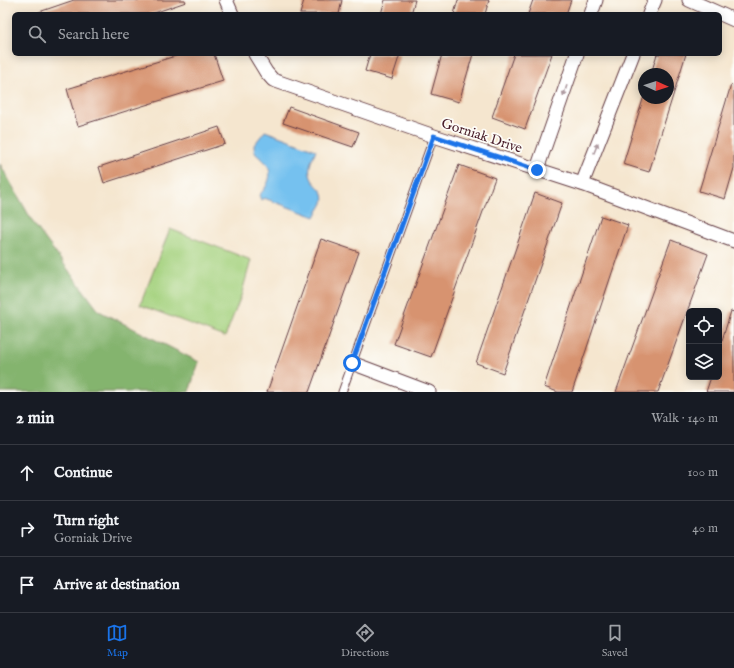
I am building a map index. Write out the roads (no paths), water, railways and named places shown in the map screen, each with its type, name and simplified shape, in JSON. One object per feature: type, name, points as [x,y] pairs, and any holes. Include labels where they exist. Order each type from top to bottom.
[{"type":"street","points":[[226,0],[231,12]]},
{"type":"street","points":[[592,12],[596,0]]},
{"type":"street","points":[[650,12],[655,0]]},
{"type":"street","points":[[689,0],[716,12]]},
{"type":"street","points":[[722,15],[734,20]]},
{"type":"street","name":"Gorniak Drive","points":[[256,56],[273,80],[434,136],[582,184],[734,241]]},
{"type":"street","points":[[537,170],[576,56]]},
{"type":"street","points":[[582,184],[632,56]]},
{"type":"street","points":[[352,363],[430,392]]},
{"type":"lane","points":[[342,392],[434,136]]},
{"type":"water","points":[[265,131],[316,150],[310,165],[310,174],[313,182],[321,191],[324,198],[323,203],[315,217],[264,198],[261,200],[259,195],[269,180],[270,171],[264,160],[256,154],[254,145]]}]
